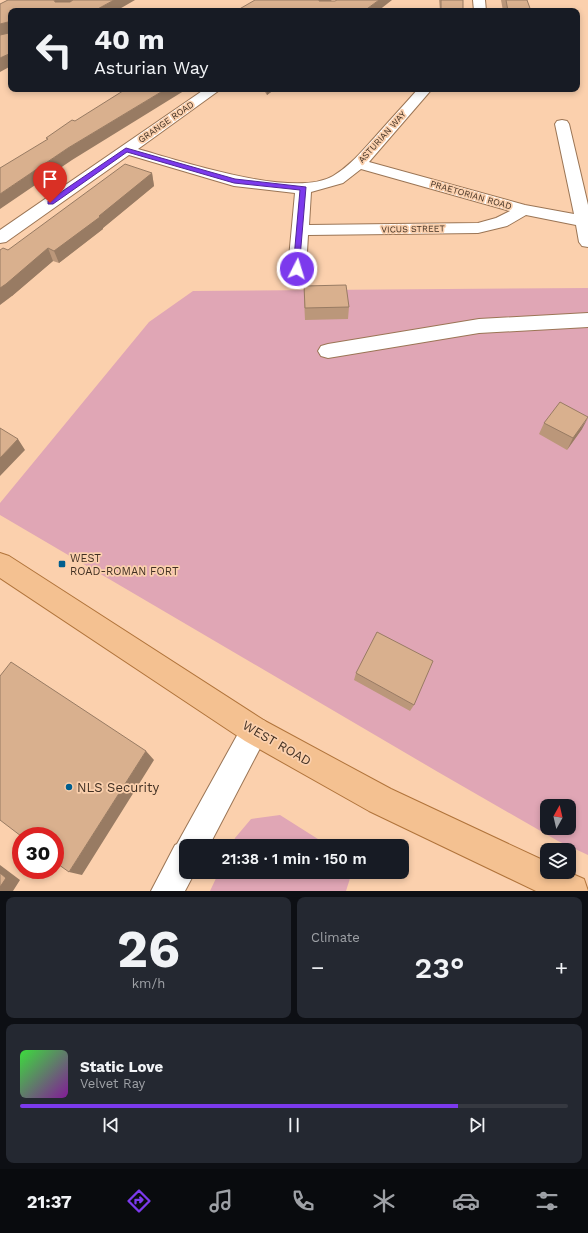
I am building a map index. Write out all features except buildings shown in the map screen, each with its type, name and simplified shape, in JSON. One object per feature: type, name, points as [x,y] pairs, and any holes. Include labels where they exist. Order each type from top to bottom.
[{"type":"main road","name":"WEST ROAD","points":[[0,564],[254,731],[380,800],[572,891]]},
{"type":"street","name":"GRANGE ROAD","points":[[0,238],[210,92]]},
{"type":"street","name":"ASTURIAN WAY","points":[[126,150],[234,181],[304,188],[338,180],[359,164],[421,92]]},
{"type":"street","points":[[562,124],[588,242]]},
{"type":"street","name":"PRAETORIAN ROAD","points":[[359,164],[523,210],[583,221]]},
{"type":"street","points":[[297,269],[304,188]]},
{"type":"street","name":"VICUS STREET","points":[[300,230],[478,228],[507,221],[523,210]]},
{"type":"street","points":[[328,351],[479,326],[588,320]]},
{"type":"street","points":[[196,839],[254,731]]},
{"type":"street","points":[[167,891],[179,869]]},
{"type":"shaded area","points":[[588,288],[588,855],[576,849],[576,843],[562,843],[548,835],[576,835],[576,799],[540,799],[540,831],[0,515],[0,503],[149,322],[193,291]]},
{"type":"shaded area","points":[[280,815],[318,839],[235,839],[251,819]]},
{"type":"shaded area","points":[[216,879],[350,879],[346,891],[210,891]]},
{"type":"place","name":"WEST ROAD-ROMAN FORT","points":[[62,564]]},
{"type":"place","name":"NLS Security","points":[[69,787]]},
{"type":"route","points":[[50,203],[126,150],[234,181],[304,188],[297,269]]}]
